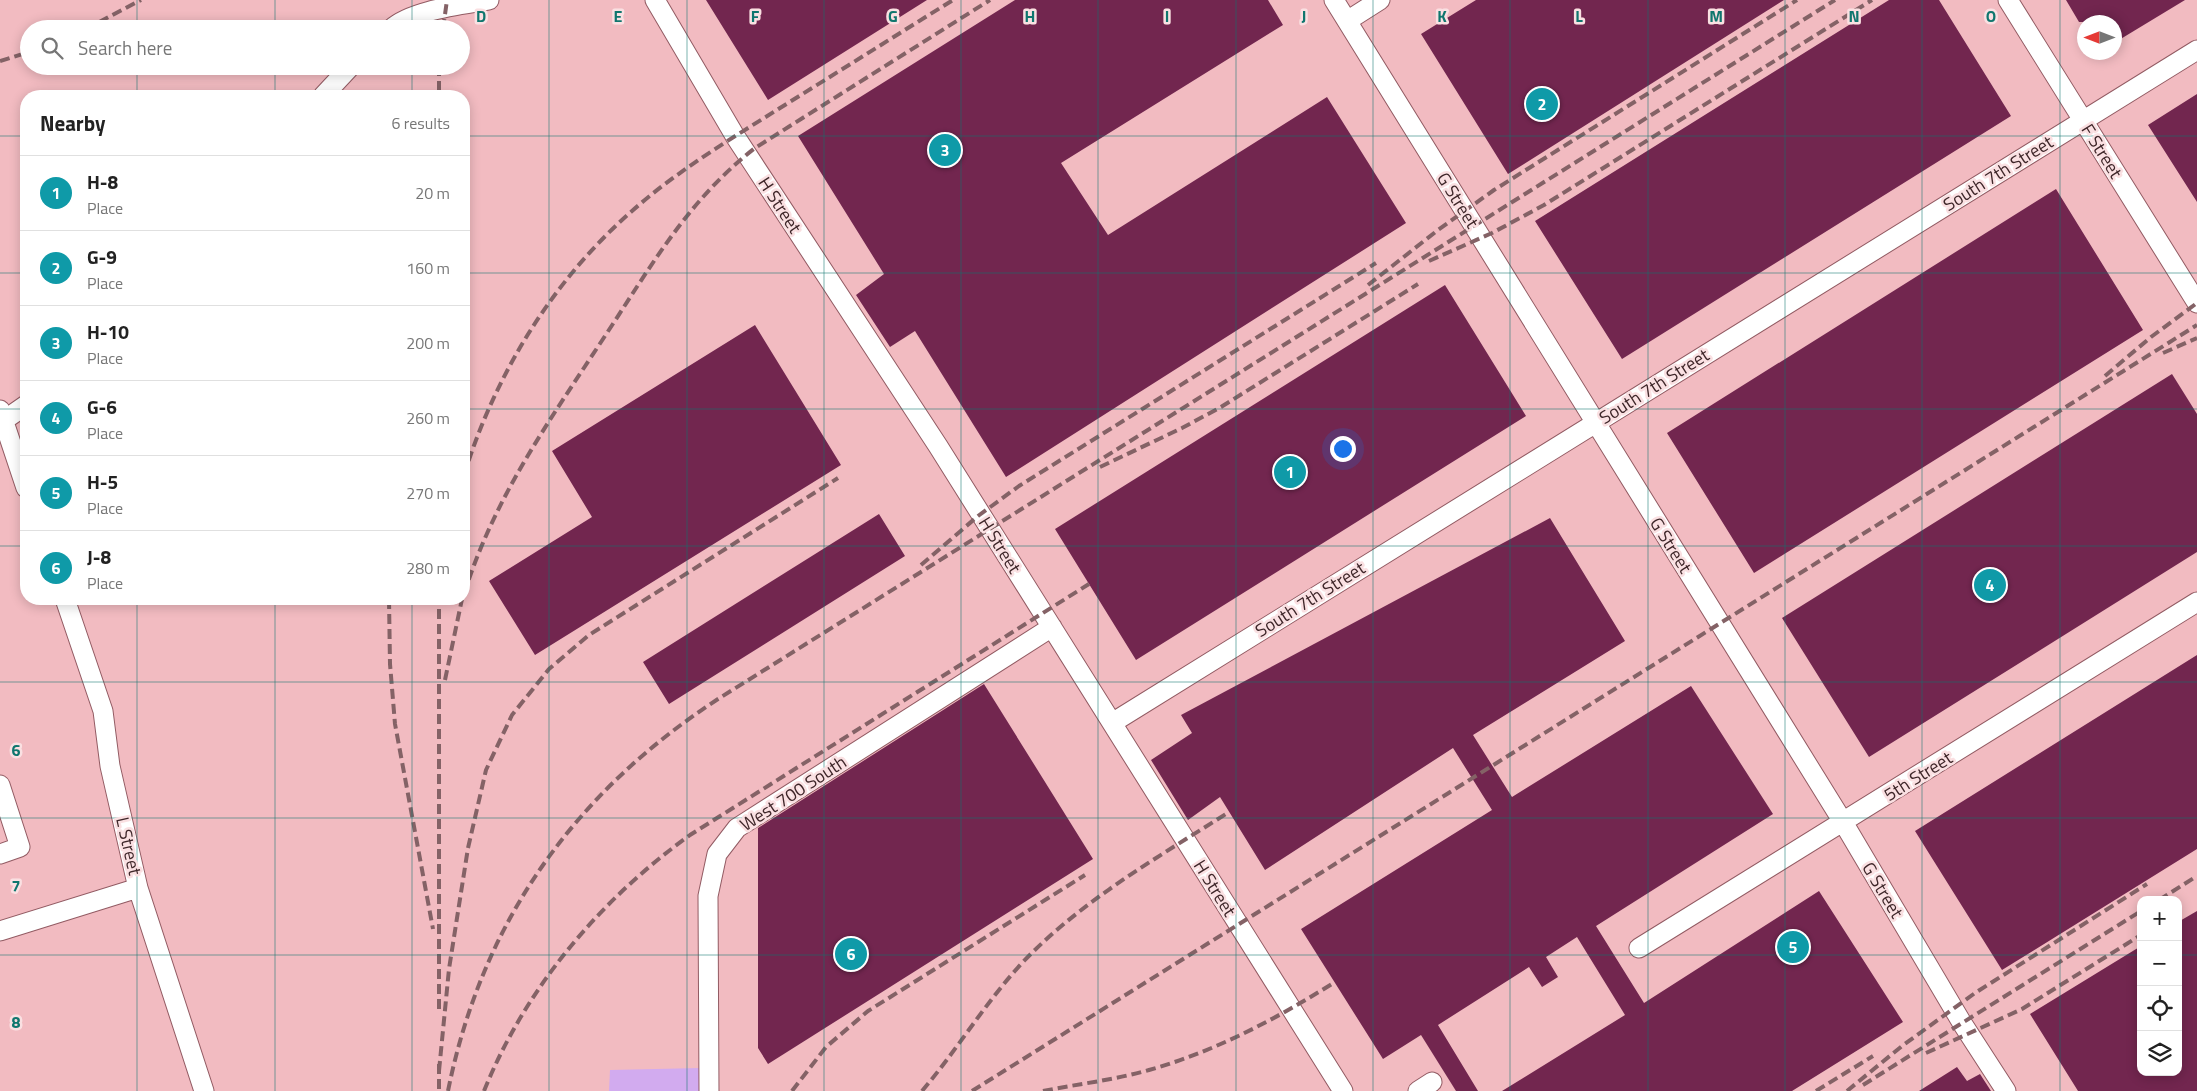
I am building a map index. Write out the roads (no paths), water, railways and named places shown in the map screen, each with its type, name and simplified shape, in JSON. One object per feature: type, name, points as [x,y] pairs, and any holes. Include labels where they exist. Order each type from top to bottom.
[{"type":"lane","points":[[406,20],[439,8],[489,0]]},
{"type":"lane","name":"H Street","points":[[655,0],[735,136],[932,438],[1343,1091]]},
{"type":"lane","name":"G Street","points":[[1334,0],[1843,822],[1962,1023],[2006,1091]]},
{"type":"lane","points":[[1347,21],[1380,0]]},
{"type":"lane","name":"F Street","points":[[2008,0],[2197,303]]},
{"type":"lane","name":"South 7th Street","points":[[1112,723],[2197,50]]},
{"type":"lane","points":[[329,90],[343,75]]},
{"type":"lane","points":[[20,408],[1,418],[20,471]]},
{"type":"lane","name":"5th Street","points":[[1639,948],[2197,602]]},
{"type":"lane","name":"L Street","points":[[67,605],[103,711],[110,766],[138,888],[204,1091]]},
{"type":"lane","name":"West 700 South","points":[[710,1091],[708,896],[716,854],[737,828],[1052,627]]},
{"type":"lane","points":[[0,785],[20,848],[0,854]]},
{"type":"lane","points":[[0,932],[138,888]]},
{"type":"railway","points":[[103,20],[141,0]]},
{"type":"railway","points":[[444,20],[447,0]]},
{"type":"railway","points":[[470,458],[492,401],[530,332],[576,268],[603,238],[649,196],[704,156],[953,0]]},
{"type":"railway","points":[[470,577],[491,525],[524,461],[654,261],[689,213],[709,190],[755,148],[990,0]]},
{"type":"railway","points":[[1368,285],[1438,230],[1494,190],[1797,0]]},
{"type":"railway","points":[[448,1091],[463,1029],[484,972],[510,917],[542,867],[578,820],[620,776],[666,736],[718,699],[1835,0]]},
{"type":"railway","points":[[1429,261],[1492,233],[1544,205],[1872,0]]},
{"type":"railway","points":[[0,61],[20,55]]},
{"type":"railway","points":[[439,75],[439,90]]},
{"type":"railway","points":[[921,565],[978,516],[1019,486],[1376,263]]},
{"type":"railway","points":[[1100,467],[1221,407],[1418,284]]},
{"type":"railway","points":[[2105,376],[2151,337],[2197,303]]},
{"type":"railway","points":[[972,1091],[2197,325]]},
{"type":"railway","points":[[2163,353],[2197,338]]},
{"type":"railway","points":[[439,1071],[449,969],[468,848],[486,770],[512,715],[549,669],[589,635],[838,478]]},
{"type":"railway","points":[[484,1091],[501,1053],[521,1016],[544,981],[596,917],[657,860],[690,835],[1089,584]]},
{"type":"railway","points":[[389,605],[390,664],[395,724],[433,929]]},
{"type":"railway","points":[[439,605],[439,1009]]},
{"type":"railway","points":[[445,680],[461,605]]},
{"type":"railway","points":[[922,1091],[1009,978],[1045,940],[1121,881],[1229,812]]},
{"type":"railway","points":[[792,1091],[826,1047],[868,1011],[1085,875]]},
{"type":"railway","points":[[2165,896],[2197,876]]},
{"type":"railway","points":[[1847,1091],[1902,1046],[1975,993],[2147,884]]},
{"type":"railway","points":[[1863,1085],[2137,914]]},
{"type":"railway","points":[[1926,1053],[2022,1009],[2137,937]]},
{"type":"railway","points":[[1043,1091],[1109,1079],[1174,1062],[1245,1033],[1335,982]]},
{"type":"railway","points":[[1816,1091],[1873,1056]]},
{"type":"railway","points":[[439,1064],[439,1091]]},
{"type":"place","name":"G-9","points":[[1542,104]]},
{"type":"place","name":"H-10","points":[[945,150]]},
{"type":"place","name":"H-8","points":[[1290,472]]},
{"type":"place","name":"G-6","points":[[1990,585]]},
{"type":"place","name":"H-5","points":[[1793,947]]},
{"type":"place","name":"J-8","points":[[851,954]]}]
